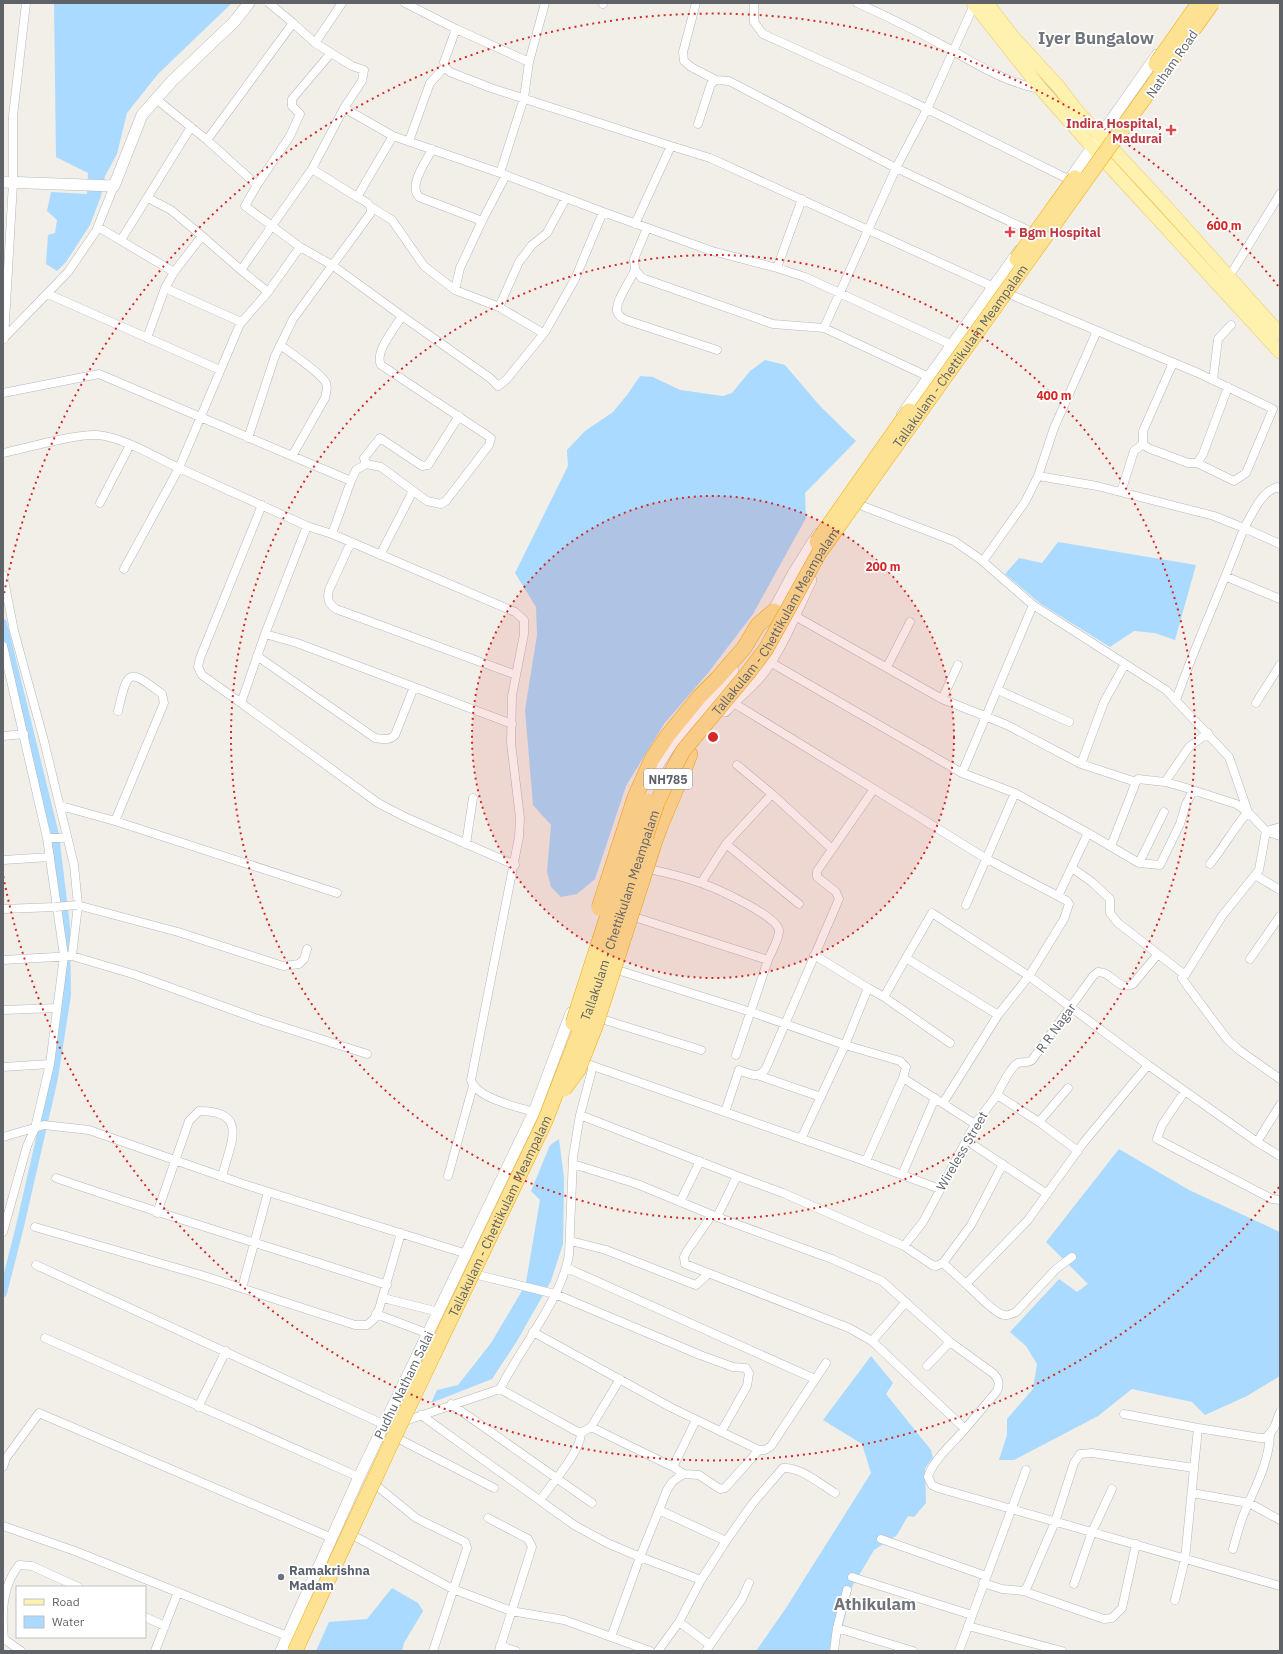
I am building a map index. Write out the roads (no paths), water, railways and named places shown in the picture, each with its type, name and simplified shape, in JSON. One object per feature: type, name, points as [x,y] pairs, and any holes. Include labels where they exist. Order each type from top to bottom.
[{"type":"highway","name":"Tallakulam - Chettikulam Meampalam","points":[[286,1651],[365,1476],[538,1116],[569,1036],[636,831],[654,787],[672,751],[700,715],[733,681],[753,655],[770,628],[801,568],[827,525],[1199,3]]},
{"type":"highway","name":"Tallakulam - Chettikulam Meampalam","points":[[295,1651],[393,1438],[551,1106],[590,1004],[657,803],[682,751],[748,673],[766,649],[820,553],[1212,3]]},
{"type":"highway","points":[[601,937],[599,908],[636,797],[652,759],[668,735],[699,697],[744,648],[758,625],[774,611]]},
{"type":"highway","points":[[551,1106],[578,1070],[595,1027],[662,818],[682,776],[690,754]]},
{"type":"main road","points":[[8,183],[114,186],[142,115],[172,81],[234,22],[249,3]]},
{"type":"main road","points":[[987,3],[1013,37],[1058,86],[1078,112],[1280,334]]},
{"type":"main road","name":"Natham Road","points":[[825,523],[1195,3]]},
{"type":"main road","name":"Natham Road","points":[[735,701],[752,685],[770,662],[829,548],[859,504],[1105,162],[1217,3]]},
{"type":"main road","points":[[973,4],[1041,89],[1105,162],[1280,352]]},
{"type":"main road","name":"Pudhu Natham Salai","points":[[280,1651],[359,1477],[429,1334],[534,1112],[564,1034],[590,959],[630,827],[655,769],[672,743],[702,706],[721,687],[750,650],[774,611],[793,574],[825,523]]},
{"type":"main road","name":"Pudhu Natham Salai","points":[[301,1651],[399,1439],[552,1119],[594,1017],[658,818],[685,760],[735,701]]},
{"type":"street","points":[[4,339],[8,183],[13,116],[26,3]]},
{"type":"street","points":[[241,270],[270,226],[312,168],[344,108],[362,81],[364,70],[315,43],[269,3]]},
{"type":"street","points":[[315,43],[342,3]]},
{"type":"street","points":[[405,3],[423,7],[456,29],[529,62]]},
{"type":"street","points":[[455,290],[460,268],[503,174],[524,98],[529,62],[545,3]]},
{"type":"street","points":[[696,3],[683,52],[684,61],[691,67],[716,80],[729,80],[896,168],[1032,232]]},
{"type":"street","points":[[754,3],[754,22],[763,34],[927,109],[1070,180]]},
{"type":"street","points":[[863,4],[986,70],[1013,82],[1041,89]]},
{"type":"street","points":[[824,328],[896,168],[927,109],[973,4]]},
{"type":"street","points":[[207,140],[293,23]]},
{"type":"street","points":[[409,142],[430,83],[445,67],[446,54],[456,29]]},
{"type":"street","points":[[331,53],[292,99],[292,106],[300,114],[290,136],[257,185],[245,206],[300,247],[332,265],[498,386],[506,380],[543,334],[575,279],[603,212]]},
{"type":"street","points":[[445,67],[450,72],[458,76],[710,158],[1009,294],[1173,362],[1273,409],[1246,473],[1234,481],[1197,463],[1188,463],[1148,448],[1143,444]]},
{"type":"street","points":[[698,124],[708,90],[711,84],[716,80]]},
{"type":"street","points":[[156,99],[207,140],[257,185]]},
{"type":"street","points":[[344,108],[393,136],[409,142],[503,174],[635,224],[712,251],[777,268],[840,292],[952,345]]},
{"type":"street","points":[[121,240],[191,127]]},
{"type":"street","points":[[357,197],[393,136]]},
{"type":"street","points":[[635,224],[670,146]]},
{"type":"street","points":[[432,149],[415,184],[415,192],[419,197],[482,221]]},
{"type":"street","points":[[312,168],[357,197],[371,208],[392,220],[424,266],[455,290],[499,307],[543,334]]},
{"type":"street","points":[[4,339],[68,272],[98,226],[114,186]]},
{"type":"street","points":[[1229,277],[1280,194]]},
{"type":"street","points":[[148,198],[171,210],[268,292]]},
{"type":"street","points":[[499,307],[519,262],[532,245],[547,233],[566,198]]},
{"type":"street","points":[[777,268],[802,199]]},
{"type":"street","points":[[248,438],[275,356],[293,319],[370,214],[371,208]]},
{"type":"street","points":[[98,226],[174,272]]},
{"type":"street","points":[[647,228],[634,260],[635,270],[618,304],[617,310],[619,316],[626,320],[717,350]]},
{"type":"street","points":[[147,338],[165,288],[174,272],[202,236]]},
{"type":"street","points":[[124,569],[179,468],[241,322],[268,292],[300,247]]},
{"type":"street","points":[[635,270],[642,278],[773,324],[824,328],[929,377]]},
{"type":"street","points":[[165,288],[241,322]]},
{"type":"street","points":[[48,294],[220,370]]},
{"type":"street","points":[[332,534],[356,470],[366,464],[381,467],[427,501],[441,504],[446,501],[489,445],[491,438],[381,365],[378,355],[402,316]]},
{"type":"street","points":[[1213,380],[1218,339],[1231,325]]},
{"type":"street","points":[[983,561],[1018,513],[1038,476],[1054,428],[1097,331]]},
{"type":"street","points":[[280,345],[321,377],[326,384],[327,390],[325,398],[292,456]]},
{"type":"street","points":[[1143,444],[1143,431],[1173,362]]},
{"type":"street","points":[[3,393],[99,374],[351,481]]},
{"type":"street","points":[[1197,463],[1203,454],[1228,387]]},
{"type":"street","points":[[366,464],[364,458],[380,438],[422,466],[428,465],[459,416]]},
{"type":"street","points":[[3,453],[81,436],[97,435],[115,439],[307,526],[332,534],[520,615],[525,625],[512,696],[511,743],[520,818],[515,865],[483,1024],[472,1069],[471,1080],[473,1086],[448,1176]]},
{"type":"street","points":[[1121,492],[1134,451],[1143,444]]},
{"type":"street","points":[[100,503],[130,445]]},
{"type":"street","points":[[1038,476],[1075,481],[1214,516],[1280,544]]},
{"type":"street","points":[[1176,700],[1185,673],[1226,577],[1244,528],[1263,497],[1272,489],[1277,487],[1280,489]]},
{"type":"street","points":[[380,555],[413,491]]},
{"type":"street","points":[[843,498],[954,541],[983,561],[1033,605],[1166,690],[1229,757],[1248,812]]},
{"type":"street","points":[[262,505],[200,658],[198,667],[202,675],[378,803],[515,865]]},
{"type":"street","points":[[240,703],[307,526]]},
{"type":"street","points":[[351,542],[329,590],[328,596],[330,605],[516,675]]},
{"type":"street","points":[[3,575],[14,631],[61,806],[74,865],[77,904],[58,1008],[50,1064],[35,1128],[27,1146],[3,1232]]},
{"type":"street","points":[[1226,577],[1280,599]]},
{"type":"street","points":[[962,772],[1033,605]]},
{"type":"street","points":[[795,616],[942,699],[1007,725],[1081,764],[1136,782]]},
{"type":"street","points":[[887,667],[910,622]]},
{"type":"street","points":[[265,634],[297,643],[512,724]]},
{"type":"street","points":[[3,646],[50,838],[50,857],[68,956]]},
{"type":"street","points":[[257,656],[375,738],[386,740],[395,735],[414,687]]},
{"type":"street","points":[[770,662],[962,772],[1015,793],[1111,846],[1139,864],[1160,865],[1180,824],[1186,804],[1193,791]]},
{"type":"street","points":[[1081,764],[1104,702],[1125,664]]},
{"type":"street","points":[[942,699],[958,665]]},
{"type":"street","points":[[1256,703],[1280,665]]},
{"type":"street","points":[[115,821],[164,703],[164,697],[140,677],[135,676],[128,678],[124,683],[118,711]]},
{"type":"street","points":[[998,690],[1069,722]]},
{"type":"street","points":[[735,701],[985,858],[1067,900],[1069,904],[1067,911],[1029,976],[998,1015],[943,1103]]},
{"type":"street","points":[[1165,782],[1189,746],[1208,733]]},
{"type":"street","points":[[3,736],[24,734]]},
{"type":"street","points":[[737,765],[772,794],[832,849]]},
{"type":"street","points":[[1111,846],[1138,779],[1165,782],[1236,804],[1248,812],[1266,831],[1280,836]]},
{"type":"street","points":[[760,1076],[766,1068],[839,899],[836,892],[817,877],[817,871],[874,789]]},
{"type":"street","points":[[966,905],[985,858],[1015,793]]},
{"type":"street","points":[[701,883],[726,844],[772,794]]},
{"type":"street","points":[[466,844],[474,798]]},
{"type":"street","points":[[61,806],[115,821],[337,894]]},
{"type":"street","points":[[1139,864],[1164,812]]},
{"type":"street","points":[[1210,864],[1222,849],[1230,834],[1248,812]]},
{"type":"street","points":[[1266,831],[1280,828]]},
{"type":"street","points":[[1266,831],[1259,870],[1222,916],[1186,975],[1182,978],[1227,1039],[1239,1050],[1279,1076]]},
{"type":"street","points":[[1058,896],[1088,833]]},
{"type":"street","points":[[50,838],[62,838]]},
{"type":"street","points":[[726,844],[798,904]]},
{"type":"street","points":[[3,860],[50,857]]},
{"type":"street","points":[[642,867],[701,883],[725,893],[770,918],[777,924],[779,931],[736,1055]]},
{"type":"street","points":[[1072,868],[1092,882],[1110,899],[1110,913],[1118,922],[1186,975]]},
{"type":"street","points":[[1255,875],[1280,890]]},
{"type":"street","points":[[3,909],[55,907],[77,904],[178,932],[283,966],[299,964],[304,959],[308,949]]},
{"type":"street","points":[[884,996],[932,913],[1029,976],[1071,1009],[1148,1065],[1257,1142],[1280,1156]]},
{"type":"street","points":[[627,915],[768,960]]},
{"type":"street","points":[[1250,959],[1280,916]]},
{"type":"street","name":"R R Nagar","points":[[997,1095],[1014,1066],[1020,1063],[1027,1064],[1032,1060],[1071,1009],[1093,976],[1098,972],[1108,974],[1121,985],[1129,986],[1133,984],[1158,954]]},
{"type":"street","points":[[814,955],[884,996],[950,1043]]},
{"type":"street","points":[[3,960],[68,956],[133,974],[255,1018],[367,1054]]},
{"type":"street","points":[[906,958],[998,1015]]},
{"type":"street","points":[[610,968],[785,1023],[845,1045],[900,1061],[906,1067],[903,1078],[866,1161]]},
{"type":"street","points":[[801,1139],[845,1045],[868,988]]},
{"type":"street","points":[[3,1010],[58,1008]]},
{"type":"street","points":[[594,1017],[701,1050]]},
{"type":"street","points":[[577,1060],[866,1161],[940,1189]]},
{"type":"street","points":[[3,1067],[50,1064]]},
{"type":"street","points":[[966,1284],[1028,1220],[1078,1151],[1148,1065]]},
{"type":"street","points":[[500,1389],[512,1363],[533,1332],[555,1294],[567,1268],[571,1241],[575,1143],[580,1115],[593,1066]]},
{"type":"street","points":[[725,1112],[739,1070],[821,1097]]},
{"type":"street","points":[[903,1078],[975,1124]]},
{"type":"street","points":[[473,1086],[492,1098],[534,1112]]},
{"type":"street","points":[[1039,1122],[1068,1088]]},
{"type":"street","points":[[1185,1091],[1162,1125],[1157,1139],[1272,1199],[1280,1200]]},
{"type":"street","points":[[997,1095],[1039,1122],[1078,1151]]},
{"type":"street","name":"Wireless Street","points":[[904,1246],[923,1222],[975,1124],[997,1095]]},
{"type":"street","points":[[902,1175],[935,1098]]},
{"type":"street","points":[[1257,1142],[1280,1105]]},
{"type":"street","points":[[157,1213],[189,1121],[194,1114],[199,1111],[219,1113],[227,1117],[231,1122],[233,1130],[222,1176]]},
{"type":"street","points":[[580,1115],[783,1193],[904,1246],[932,1265],[936,1266],[943,1263],[970,1225],[1003,1164]]},
{"type":"street","points":[[3,1137],[44,1125],[89,1130],[268,1192],[467,1254]]},
{"type":"street","points":[[966,1140],[1047,1194]]},
{"type":"street","points":[[680,1202],[700,1161]]},
{"type":"street","points":[[573,1164],[637,1184],[714,1216],[832,1259],[872,1276],[889,1286],[950,1342],[994,1374],[999,1379],[997,1391],[934,1464],[929,1473],[929,1480],[938,1488],[1280,1586]]},
{"type":"street","points":[[737,1176],[714,1216],[684,1256],[685,1264],[824,1317],[849,1328],[872,1341],[965,1429]]},
{"type":"street","points":[[56,1178],[157,1213],[256,1242],[387,1285]]},
{"type":"street","points":[[242,1288],[256,1242],[268,1192]]},
{"type":"street","points":[[35,1227],[242,1288],[355,1325],[367,1325],[376,1314],[383,1298],[401,1233]]},
{"type":"street","points":[[571,1241],[606,1250],[696,1285],[708,1274]]},
{"type":"street","points":[[943,1263],[996,1311],[1003,1315],[1010,1315],[1016,1312],[1056,1269],[1072,1257]]},
{"type":"street","points":[[36,1265],[226,1351],[384,1425]]},
{"type":"street","points":[[567,1268],[815,1379]]},
{"type":"street","points":[[478,1275],[555,1294],[700,1355],[733,1367],[746,1368],[750,1373],[747,1386],[721,1432]]},
{"type":"street","points":[[383,1298],[439,1312]]},
{"type":"street","points":[[872,1341],[906,1302]]},
{"type":"street","points":[[376,1314],[429,1334]]},
{"type":"street","points":[[533,1332],[696,1420],[759,1450],[765,1450],[771,1446],[826,1363]]},
{"type":"street","points":[[45,1338],[359,1477]]},
{"type":"street","points":[[927,1366],[950,1342]]},
{"type":"street","points":[[198,1407],[226,1351]]},
{"type":"street","points":[[408,1420],[451,1404],[500,1389],[566,1427],[581,1432],[591,1427],[620,1379]]},
{"type":"street","points":[[451,1404],[592,1503]]},
{"type":"street","points":[[1124,1414],[1198,1428],[1266,1438],[1270,1434],[1280,1412]]},
{"type":"street","points":[[3,1467],[6,1458],[39,1413],[332,1538]]},
{"type":"street","points":[[421,1415],[541,1499],[574,1525],[607,1543],[701,1580]]},
{"type":"street","points":[[673,1467],[696,1420]]},
{"type":"street","points":[[591,1427],[673,1467],[684,1474],[699,1475],[723,1490],[759,1450]]},
{"type":"street","points":[[1175,1600],[1185,1559],[1198,1428]]},
{"type":"street","points":[[541,1499],[576,1450],[581,1439],[581,1432]]},
{"type":"street","points":[[1233,1549],[1249,1503],[1266,1462],[1270,1446],[1270,1434]]},
{"type":"street","points":[[399,1439],[494,1488]]},
{"type":"street","points":[[1023,1591],[1032,1578],[1055,1522],[1074,1463],[1080,1454],[1092,1453],[1194,1468]]},
{"type":"street","points":[[658,1651],[679,1622],[701,1580],[726,1541],[758,1497],[783,1468],[789,1468],[800,1472],[835,1493]]},
{"type":"street","points":[[959,1651],[1026,1470]]},
{"type":"street","points":[[611,1637],[640,1557],[667,1490],[674,1481],[684,1474]]},
{"type":"street","points":[[377,1486],[416,1518],[465,1542],[467,1548],[433,1651]]},
{"type":"street","points":[[1074,1584],[1092,1532],[1112,1489]]},
{"type":"street","points":[[1192,1493],[1249,1503],[1280,1520]]},
{"type":"street","points":[[659,1510],[726,1541]]},
{"type":"street","points":[[488,1518],[531,1542],[532,1547],[499,1648],[516,1651]]},
{"type":"street","points":[[3,1526],[75,1551],[287,1636]]},
{"type":"street","points":[[354,1536],[453,1589],[511,1610],[564,1620],[650,1651]]},
{"type":"street","points":[[881,1539],[985,1579],[1002,1589],[1023,1591],[1104,1619],[1112,1618],[1117,1615],[1122,1608],[1136,1544]]},
{"type":"street","points":[[21,1651],[4,1639],[3,1629],[6,1590],[13,1573],[20,1565],[32,1566],[76,1586]]},
{"type":"street","points":[[852,1577],[972,1615]]},
{"type":"street","points":[[679,1622],[708,1648],[742,1599],[749,1584]]},
{"type":"street","points":[[834,1651],[837,1628],[847,1590]]},
{"type":"street","points":[[155,1651],[178,1592]]},
{"type":"street","points":[[146,1617],[165,1626]]},
{"type":"street","points":[[968,1626],[1062,1651]]},
{"type":"street","points":[[837,1628],[913,1651]]},
{"type":"water","points":[[54,3],[232,3],[158,74],[127,113],[117,154],[105,176],[101,196],[90,225],[66,262],[57,271],[46,264],[48,235],[55,233],[57,220],[47,211],[51,192],[87,194],[88,173],[56,157]]},
{"type":"water","points":[[765,360],[785,365],[820,406],[856,441],[805,493],[806,518],[753,614],[708,673],[664,724],[626,786],[595,879],[577,894],[561,897],[551,887],[547,872],[551,825],[533,805],[525,710],[537,635],[536,607],[515,573],[568,466],[567,450],[585,431],[613,412],[640,376],[653,377],[680,390],[723,396],[732,393],[750,371]]},
{"type":"water","points":[[1058,542],[1196,565],[1175,640],[1155,633],[1134,631],[1110,647],[1041,604],[1005,574],[1019,558],[1042,563]]},
{"type":"water","points":[[559,1139],[564,1178],[563,1244],[551,1281],[517,1341],[492,1379],[431,1403],[437,1390],[458,1385],[491,1343],[523,1289],[526,1282],[540,1200],[531,1191],[550,1145]]},
{"type":"water","points":[[1119,1149],[1189,1190],[1280,1232],[1280,1376],[1247,1396],[1205,1415],[1192,1402],[1132,1389],[1098,1416],[1014,1460],[999,1460],[1007,1435],[1007,1419],[1033,1389],[1037,1364],[1026,1346],[1010,1332],[1059,1279],[1077,1292],[1088,1284],[1046,1242]]},
{"type":"water","points":[[871,1356],[893,1383],[886,1394],[931,1450],[933,1458],[925,1468],[926,1503],[914,1517],[908,1516],[897,1535],[874,1550],[852,1587],[837,1651],[756,1651],[786,1608],[871,1473],[862,1444],[823,1420]]},
{"type":"water","points":[[392,1588],[418,1603],[423,1611],[404,1643],[402,1651],[316,1651],[329,1622],[367,1619]]},
{"type":"waterway","points":[[1034,70],[1075,117]]},
{"type":"waterway","points":[[1134,183],[1182,236]]},
{"type":"waterway","points":[[3,623],[55,835],[66,926],[67,995],[54,1078],[3,1293]]},
{"type":"place","name":"Indira Hospital, Madurai","points":[[1171,130]]},
{"type":"place","name":"Bgm Hospital","points":[[1010,232]]},
{"type":"place","name":"Ramakrishna Madam","points":[[281,1577]]},
{"type":"district","name":"Iyer Bungalow","points":[[1096,38]]},
{"type":"district","name":"Athikulam","points":[[875,1604]]}]
